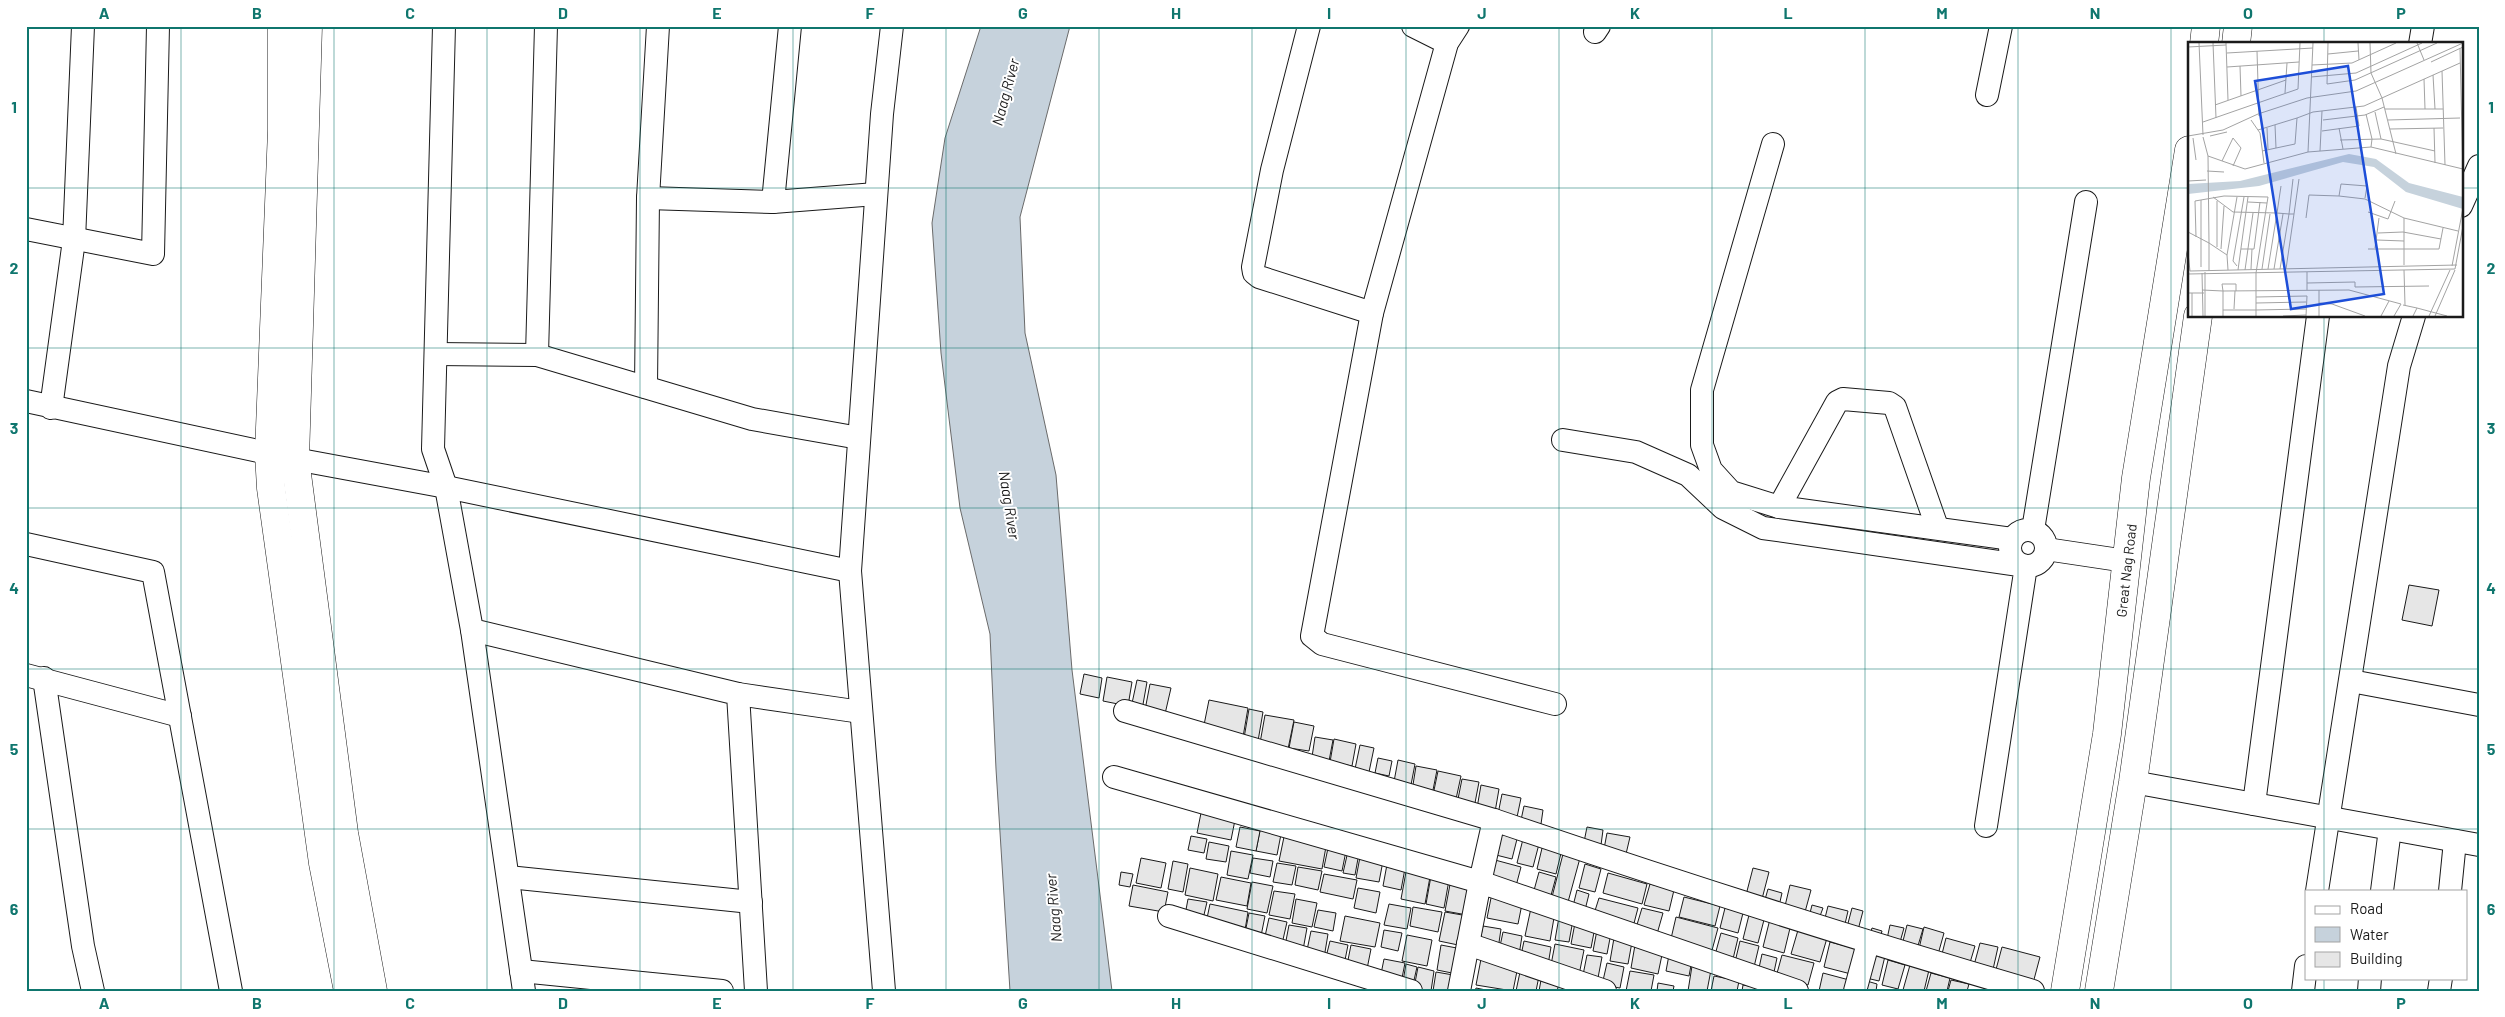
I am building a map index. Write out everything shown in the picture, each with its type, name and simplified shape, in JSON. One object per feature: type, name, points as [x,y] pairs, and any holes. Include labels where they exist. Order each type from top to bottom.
[{"type":"main road","points":[[282,26],[282,130],[269,453],[271,488],[323,863],[348,991]]},
{"type":"main road","points":[[308,26],[295,459],[344,833],[373,991]]},
{"type":"main road","points":[[2204,42],[2206,26]]},
{"type":"main road","points":[[2236,42],[2238,26]]},
{"type":"main road","name":"Great Nag Road","points":[[2065,991],[2100,776],[2136,478],[2188,156]]},
{"type":"main road","points":[[2099,991],[2133,782],[2198,318]]},
{"type":"main road","points":[[2100,776],[2133,782]]},
{"type":"street","points":[[52,408],[74,240],[84,26]]},
{"type":"street","points":[[26,229],[74,240],[153,254],[158,26]]},
{"type":"street","points":[[444,26],[434,449],[446,487],[472,630],[523,981],[722,991]]},
{"type":"street","points":[[537,355],[546,26]]},
{"type":"street","points":[[646,387],[648,198],[658,26]]},
{"type":"street","points":[[773,202],[790,26]]},
{"type":"street","points":[[884,991],[850,571],[882,114],[892,26]]},
{"type":"street","points":[[1309,26],[1272,170],[1253,267],[1254,273],[1259,277],[1372,312]]},
{"type":"street","points":[[1412,26],[1452,34],[1372,312],[1312,636],[1322,644],[1555,704]]},
{"type":"street","points":[[1988,95],[2000,26]]},
{"type":"street","points":[[2420,42],[2423,26]]},
{"type":"street","points":[[1772,144],[1702,390],[1702,445],[1711,470],[1731,492],[1779,507],[1937,527],[2012,539]]},
{"type":"street","points":[[2462,204],[2479,166]]},
{"type":"street","points":[[648,198],[773,202],[876,194]]},
{"type":"street","points":[[2033,530],[2086,202]]},
{"type":"street","points":[[2254,804],[2318,318]]},
{"type":"street","points":[[2317,890],[2399,366],[2413,318]]},
{"type":"street","points":[[436,354],[537,355],[752,419],[859,438]]},
{"type":"street","points":[[1779,507],[1837,402],[1843,399],[1889,403],[1894,407],[1937,527]]},
{"type":"street","points":[[26,401],[295,459],[446,487],[850,571]]},
{"type":"street","points":[[1563,440],[1636,452],[1662,463],[1688,475],[1722,508],[1763,528],[2026,566],[2037,563],[2046,549],[2043,538],[2033,530],[2021,531],[2012,539],[2010,551],[2012,556],[2020,564],[2026,566]]},
{"type":"street","points":[[26,544],[153,572],[231,991]]},
{"type":"street","points":[[2046,549],[2126,561]]},
{"type":"street","points":[[1986,826],[2026,566]]},
{"type":"street","points":[[472,630],[738,694],[861,712]]},
{"type":"street","points":[[93,991],[83,946],[35,677],[180,716]]},
{"type":"street","points":[[2351,681],[2479,705]]},
{"type":"street","points":[[738,694],[756,991]]},
{"type":"street","points":[[1126,711],[1494,820],[1719,896],[1868,943],[2033,991]]},
{"type":"street","points":[[1114,777],[1480,882],[1797,991]]},
{"type":"street","points":[[2133,782],[2479,845]]},
{"type":"street","points":[[1459,991],[1494,820]]},
{"type":"street","points":[[2382,890],[2390,829]]},
{"type":"street","points":[[2450,890],[2455,841]]},
{"type":"street","points":[[508,877],[751,902]]},
{"type":"street","points":[[1169,916],[1411,991]]},
{"type":"street","points":[[1855,991],[1868,943]]},
{"type":"street","points":[[1468,944],[1605,991]]},
{"type":"street","points":[[2303,991],[2305,974]]},
{"type":"water","name":"Naag River","points":[[981,26],[1070,26],[1020,217],[1025,333],[1056,475],[1072,670],[1112,991],[1010,991],[996,769],[990,634],[960,508],[941,353],[932,223],[945,138]]},
{"type":"building","points":[[2409,585],[2439,590],[2432,626],[2402,620]]},
{"type":"building","points":[[1084,674],[1102,678],[1099,698],[1080,694]]},
{"type":"building","points":[[1107,677],[1132,682],[1128,706],[1103,701]]},
{"type":"building","points":[[1137,680],[1147,682],[1142,710],[1131,708]]},
{"type":"building","points":[[1150,684],[1171,688],[1165,714],[1145,710]]},
{"type":"building","points":[[1209,700],[1248,708],[1243,737],[1203,730]]},
{"type":"building","points":[[1249,709],[1263,712],[1258,741],[1244,738]]},
{"type":"building","points":[[1265,715],[1294,720],[1288,749],[1260,743]]},
{"type":"building","points":[[1294,722],[1314,726],[1309,751],[1289,748]]},
{"type":"building","points":[[1315,737],[1333,740],[1329,761],[1312,757]]},
{"type":"building","points":[[1334,739],[1356,744],[1352,766],[1330,762]]},
{"type":"building","points":[[1360,745],[1374,748],[1369,772],[1355,769]]},
{"type":"building","points":[[1378,758],[1392,761],[1389,776],[1375,773]]},
{"type":"building","points":[[1398,760],[1415,764],[1410,790],[1393,787]]},
{"type":"building","points":[[1416,766],[1437,770],[1432,795],[1412,791]]},
{"type":"building","points":[[1438,771],[1461,776],[1456,799],[1433,795]]},
{"type":"building","points":[[1462,779],[1479,782],[1474,808],[1457,804]]},
{"type":"building","points":[[1481,785],[1499,789],[1495,812],[1477,808]]},
{"type":"building","points":[[1502,794],[1521,798],[1516,822],[1497,819]]},
{"type":"building","points":[[1524,806],[1543,810],[1541,824],[1521,820]]},
{"type":"building","points":[[1202,808],[1236,815],[1231,840],[1197,833]]},
{"type":"building","points":[[1261,825],[1282,829],[1277,855],[1256,851]]},
{"type":"building","points":[[1240,827],[1260,831],[1256,851],[1236,847]]},
{"type":"building","points":[[1587,827],[1603,830],[1601,845],[1584,842]]},
{"type":"building","points":[[1285,832],[1327,841],[1322,869],[1279,861]]},
{"type":"building","points":[[1607,833],[1630,837],[1626,854],[1604,849]]},
{"type":"building","points":[[1501,834],[1517,839],[1512,859],[1496,855]]},
{"type":"building","points":[[1191,836],[1207,839],[1204,853],[1188,850]]},
{"type":"building","points":[[1523,839],[1539,844],[1533,867],[1517,863]]},
{"type":"building","points":[[1209,842],[1229,846],[1226,862],[1206,859]]},
{"type":"building","points":[[1543,844],[1562,849],[1556,874],[1537,869]]},
{"type":"building","points":[[1328,848],[1346,851],[1342,871],[1324,867]]},
{"type":"building","points":[[1231,851],[1253,855],[1248,879],[1227,875]]},
{"type":"building","points":[[1348,851],[1359,853],[1355,875],[1343,873]]},
{"type":"building","points":[[1563,854],[1580,858],[1568,902],[1552,897]]},
{"type":"building","points":[[1360,857],[1383,861],[1379,882],[1356,878]]},
{"type":"building","points":[[1141,858],[1166,863],[1161,888],[1136,883]]},
{"type":"building","points":[[1253,858],[1273,861],[1270,877],[1250,873]]},
{"type":"building","points":[[1388,859],[1406,863],[1401,890],[1383,886]]},
{"type":"building","points":[[1495,860],[1521,867],[1516,886],[1490,879]]},
{"type":"building","points":[[1173,861],[1188,864],[1183,892],[1168,889]]},
{"type":"building","points":[[1277,863],[1296,866],[1292,885],[1273,882]]},
{"type":"building","points":[[1585,864],[1601,869],[1595,892],[1579,888]]},
{"type":"building","points":[[1298,867],[1322,871],[1318,890],[1295,885]]},
{"type":"building","points":[[1190,868],[1218,874],[1213,901],[1185,895]]},
{"type":"building","points":[[1753,868],[1769,872],[1762,899],[1746,895]]},
{"type":"building","points":[[1121,872],[1133,874],[1130,887],[1119,885]]},
{"type":"building","points":[[1406,872],[1430,877],[1425,904],[1401,899]]},
{"type":"building","points":[[1539,872],[1556,877],[1550,899],[1533,894]]},
{"type":"building","points":[[1608,873],[1647,884],[1642,904],[1603,893]]},
{"type":"building","points":[[1324,874],[1357,880],[1353,899],[1320,892]]},
{"type":"building","points":[[1431,876],[1449,880],[1444,908],[1426,904]]},
{"type":"building","points":[[1221,877],[1251,883],[1247,906],[1216,900]]},
{"type":"building","points":[[1451,879],[1473,883],[1467,915],[1445,911]]},
{"type":"building","points":[[1252,882],[1273,886],[1267,913],[1247,909]]},
{"type":"building","points":[[1650,884],[1674,890],[1669,911],[1644,905]]},
{"type":"building","points":[[1133,885],[1168,892],[1164,912],[1129,906]]},
{"type":"building","points":[[1790,885],[1811,890],[1805,912],[1785,906]]},
{"type":"building","points":[[1358,888],[1380,892],[1376,913],[1354,908]]},
{"type":"building","points":[[1768,889],[1782,893],[1779,906],[1764,903]]},
{"type":"building","points":[[1577,890],[1589,894],[1584,914],[1572,910]]},
{"type":"building","points":[[1274,891],[1295,894],[1290,919],[1269,915]]},
{"type":"building","points":[[1492,893],[1523,899],[1518,924],[1487,918]]},
{"type":"building","points":[[1684,897],[1720,906],[1715,926],[1679,917]]},
{"type":"building","points":[[1599,898],[1638,908],[1633,927],[1593,917]]},
{"type":"building","points":[[1188,899],[1207,902],[1203,919],[1185,915]]},
{"type":"building","points":[[1296,899],[1317,903],[1312,927],[1292,923]]},
{"type":"building","points":[[1210,904],[1248,912],[1245,930],[1206,923]]},
{"type":"building","points":[[1389,904],[1411,908],[1407,929],[1384,925]]},
{"type":"building","points":[[1812,905],[1823,908],[1820,916],[1810,913]]},
{"type":"building","points":[[1828,906],[1848,911],[1845,924],[1825,918]]},
{"type":"building","points":[[1413,907],[1442,912],[1438,932],[1410,926]]},
{"type":"building","points":[[1531,908],[1555,912],[1550,941],[1525,936]]},
{"type":"building","points":[[1642,908],[1663,913],[1657,934],[1636,928]]},
{"type":"building","points":[[1725,908],[1743,913],[1738,933],[1720,928]]},
{"type":"building","points":[[1852,908],[1863,911],[1858,930],[1847,927]]},
{"type":"building","points":[[1318,910],[1336,913],[1333,931],[1314,927]]},
{"type":"building","points":[[1750,911],[1765,916],[1758,943],[1743,939]]},
{"type":"building","points":[[1445,912],[1468,916],[1463,946],[1439,941]]},
{"type":"building","points":[[1249,913],[1265,916],[1261,936],[1245,933]]},
{"type":"building","points":[[1345,916],[1380,923],[1375,947],[1340,941]]},
{"type":"building","points":[[1559,917],[1573,920],[1569,942],[1555,940]]},
{"type":"building","points":[[1676,917],[1718,928],[1711,954],[1670,943]]},
{"type":"building","points":[[1269,918],[1287,922],[1282,944],[1264,941]]},
{"type":"building","points":[[1770,919],[1791,924],[1784,953],[1763,947]]},
{"type":"building","points":[[1575,923],[1595,927],[1591,948],[1571,944]]},
{"type":"building","points":[[1289,925],[1307,928],[1303,950],[1285,946]]},
{"type":"building","points":[[1890,925],[1904,928],[1900,942],[1887,939]]},
{"type":"building","points":[[1907,925],[1923,929],[1917,949],[1902,945]]},
{"type":"building","points":[[1483,926],[1501,929],[1498,949],[1479,945]]},
{"type":"building","points":[[1924,927],[1944,933],[1937,958],[1918,953]]},
{"type":"building","points":[[1872,928],[1882,931],[1880,938],[1870,935]]},
{"type":"building","points":[[1384,930],[1402,933],[1398,951],[1381,947]]},
{"type":"building","points":[[1597,930],[1611,933],[1607,954],[1593,951]]},
{"type":"building","points":[[1798,930],[1827,938],[1820,962],[1791,954]]},
{"type":"building","points":[[1311,931],[1328,934],[1324,958],[1306,955]]},
{"type":"building","points":[[1503,932],[1522,936],[1519,955],[1499,951]]},
{"type":"building","points":[[1721,933],[1738,938],[1733,959],[1715,955]]},
{"type":"building","points":[[1407,935],[1432,940],[1427,966],[1402,961]]},
{"type":"building","points":[[1614,938],[1632,942],[1628,964],[1610,961]]},
{"type":"building","points":[[1946,938],[1975,946],[1969,966],[1941,958]]},
{"type":"building","points":[[1330,941],[1348,945],[1344,965],[1325,961]]},
{"type":"building","points":[[1524,941],[1551,947],[1548,965],[1520,960]]},
{"type":"building","points":[[1740,941],[1759,946],[1754,967],[1735,962]]},
{"type":"building","points":[[1830,942],[1857,949],[1851,974],[1824,967]]},
{"type":"building","points":[[1980,943],[1998,947],[1992,974],[1973,969]]},
{"type":"building","points":[[1555,944],[1584,950],[1579,975],[1550,970]]},
{"type":"building","points":[[1351,945],[1371,949],[1366,974],[1346,970]]},
{"type":"building","points":[[1441,945],[1462,949],[1457,974],[1437,970]]},
{"type":"building","points":[[1635,945],[1663,950],[1658,974],[1631,968]]},
{"type":"building","points":[[2002,947],[2040,957],[2032,987],[1994,977]]},
{"type":"building","points":[[1869,952],[1885,956],[1879,981],[1862,977]]},
{"type":"building","points":[[1762,954],[1777,958],[1774,972],[1759,968]]},
{"type":"building","points":[[1587,955],[1602,957],[1597,983],[1582,980]]},
{"type":"building","points":[[1669,955],[1692,960],[1689,976],[1666,971]]},
{"type":"building","points":[[1782,955],[1814,963],[1808,985],[1776,977]]},
{"type":"building","points":[[1384,959],[1405,963],[1401,983],[1380,979]]},
{"type":"building","points":[[1481,959],[1518,966],[1513,991],[1476,985]]},
{"type":"building","points":[[1888,960],[1905,965],[1898,989],[1882,985]]},
{"type":"building","points":[[1607,963],[1624,967],[1620,988],[1602,985]]},
{"type":"building","points":[[1406,964],[1417,967],[1412,989],[1402,987]]},
{"type":"building","points":[[1910,965],[1929,970],[1924,991],[1903,990]]},
{"type":"building","points":[[1692,966],[1711,970],[1707,991],[1688,991]]},
{"type":"building","points":[[1418,967],[1434,971],[1431,991],[1414,988]]},
{"type":"building","points":[[1630,971],[1654,975],[1651,991],[1626,991]]},
{"type":"building","points":[[1436,972],[1459,976],[1456,991],[1433,991]]},
{"type":"building","points":[[1520,972],[1539,976],[1536,991],[1516,991]]},
{"type":"building","points":[[1823,973],[1853,981],[1851,991],[1819,991]]},
{"type":"building","points":[[1931,973],[1950,978],[1947,991],[1926,991]]},
{"type":"building","points":[[1714,976],[1739,981],[1737,991],[1711,991]]},
{"type":"building","points":[[1860,979],[1877,984],[1876,991],[1857,991]]},
{"type":"building","points":[[1541,980],[1559,984],[1557,991],[1539,991]]},
{"type":"building","points":[[1951,980],[1969,984],[1967,991],[1948,991]]},
{"type":"building","points":[[1658,983],[1674,986],[1673,991],[1657,991]]},
{"type":"building","points":[[1743,985],[1771,990],[1771,991],[1742,991]]},
{"type":"building","points":[[1476,988],[1491,991],[1475,991]]}]
